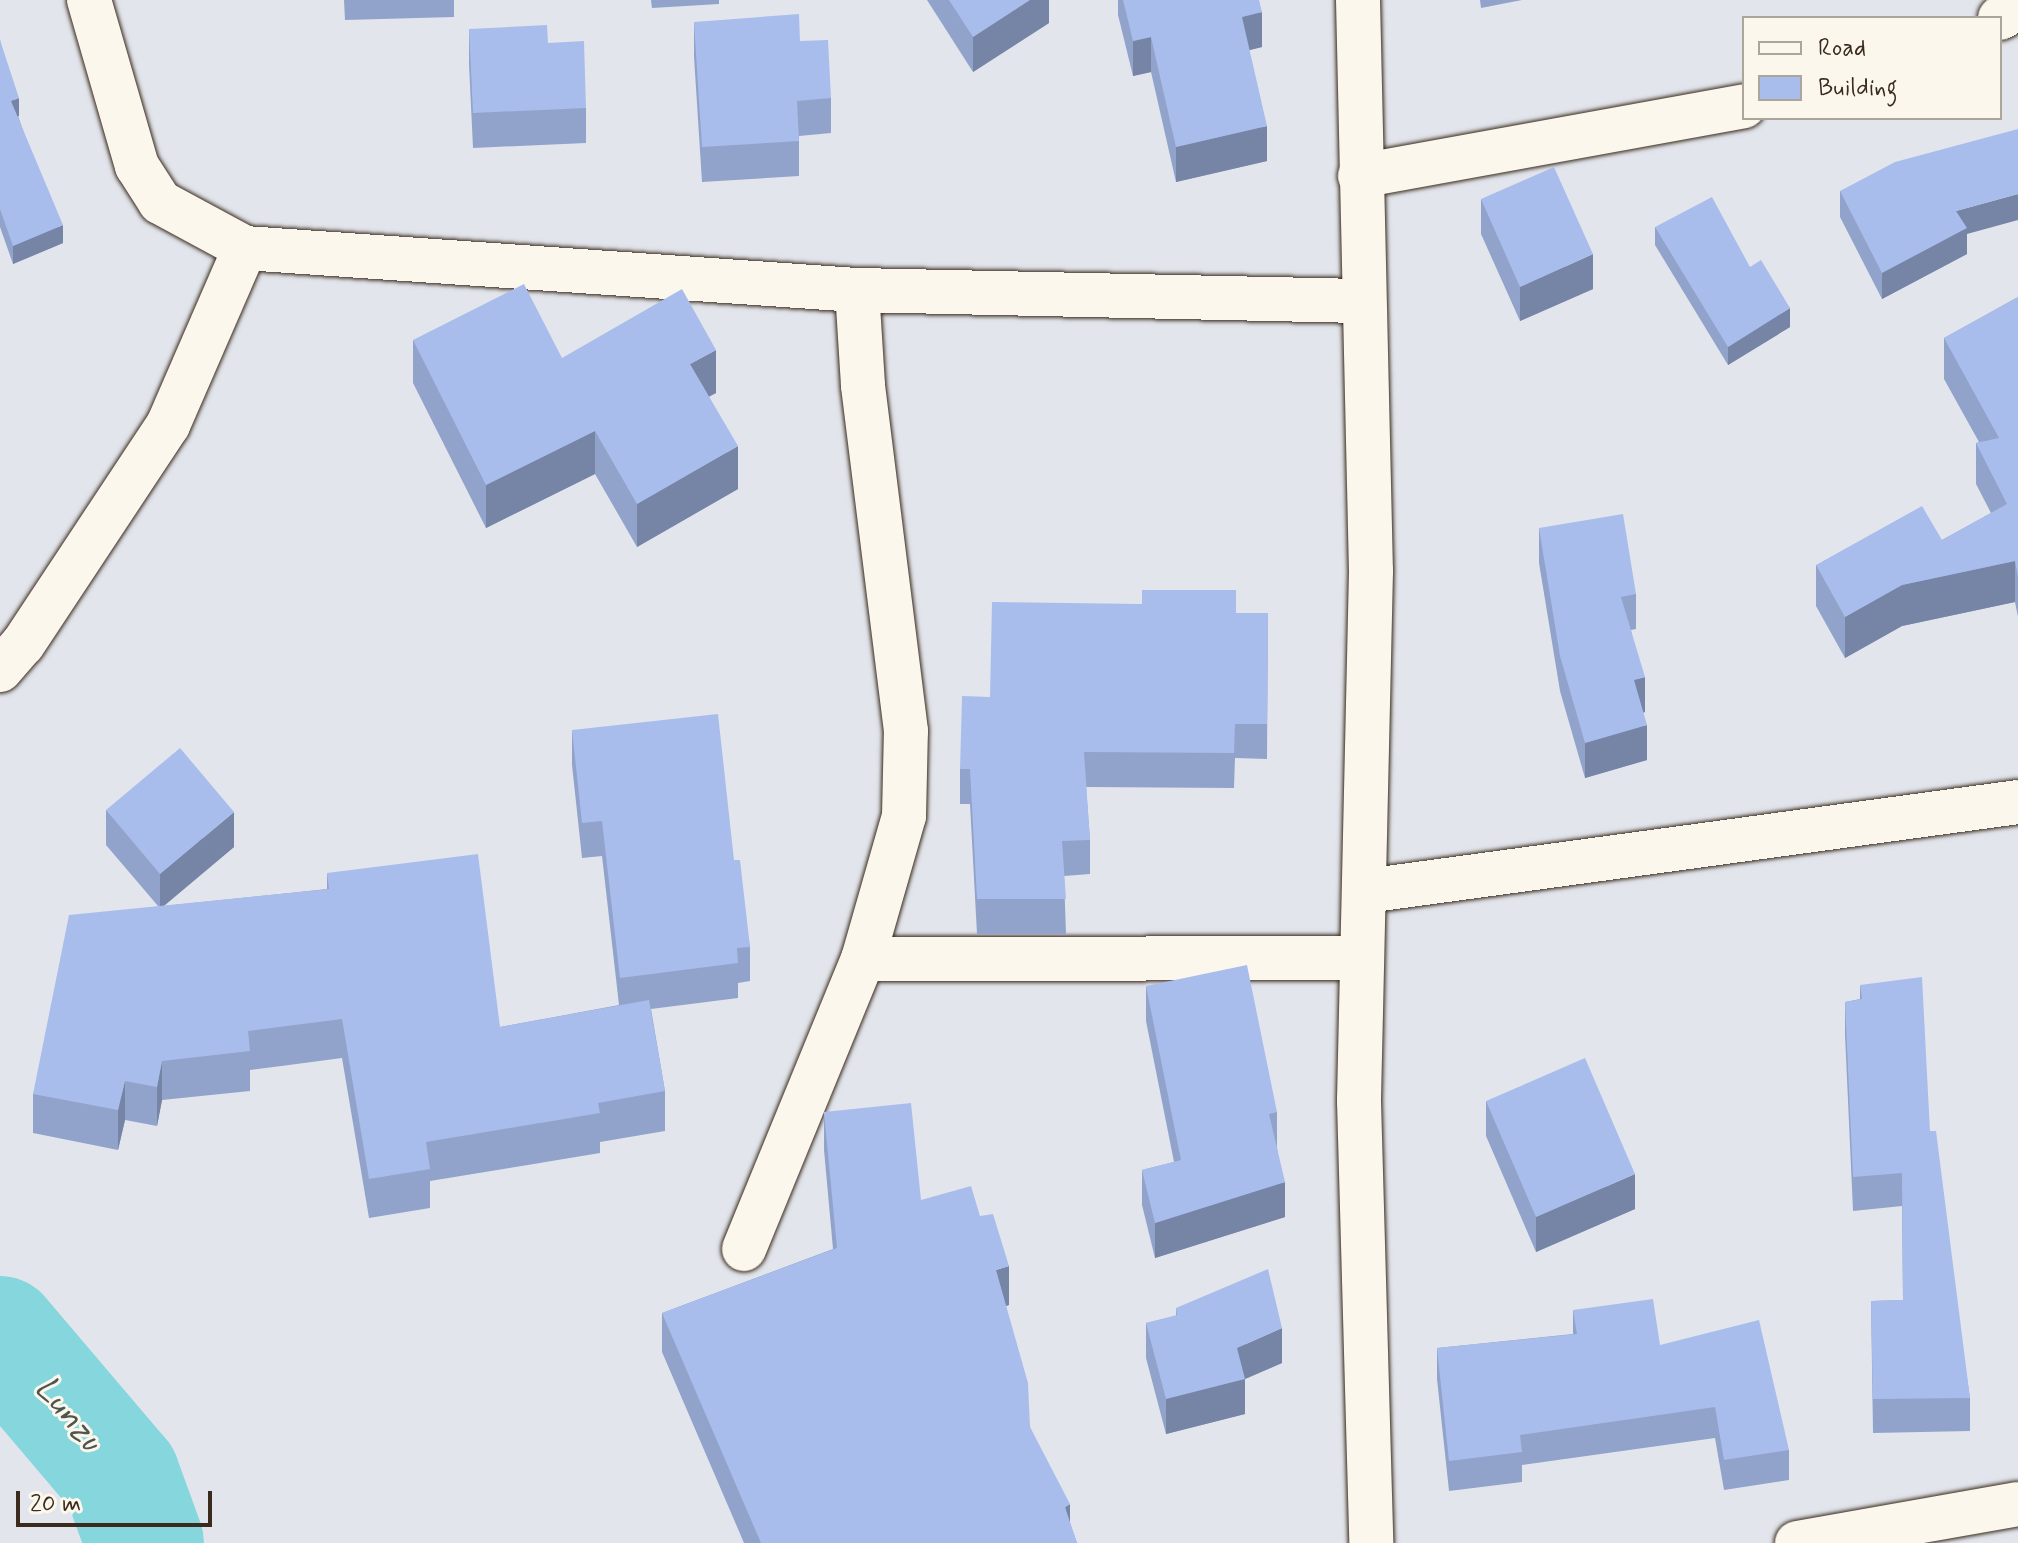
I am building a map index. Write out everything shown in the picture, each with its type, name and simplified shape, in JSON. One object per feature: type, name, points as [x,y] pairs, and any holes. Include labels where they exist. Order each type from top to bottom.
[{"type":"street","points":[[89,0],[145,178],[160,202],[245,248],[857,290],[1361,301]]},
{"type":"street","points":[[1358,0],[1361,301],[1371,571],[1359,1101],[1371,1543]]},
{"type":"street","points":[[1360,176],[1742,106]]},
{"type":"street","points":[[0,670],[23,644],[168,425],[245,248]]},
{"type":"street","points":[[744,1249],[863,959],[904,816],[906,731],[863,385],[857,290]]},
{"type":"street","points":[[1366,891],[2018,802]]},
{"type":"street","points":[[863,959],[1362,958]]},
{"type":"street","points":[[1797,1543],[2018,1504]]},
{"type":"building","points":[[949,0],[1030,0],[973,37]]},
{"type":"building","points":[[1123,0],[1259,0],[1262,12],[1242,17],[1267,126],[1176,147],[1151,37],[1133,41]]},
{"type":"building","points":[[799,14],[800,41],[828,40],[831,98],[797,101],[799,141],[702,147],[694,22]]},
{"type":"building","points":[[547,25],[548,43],[584,41],[586,108],[473,113],[469,29]]},
{"type":"building","points":[[0,40],[19,98],[11,101],[63,225],[13,246],[0,209]]},
{"type":"building","points":[[2018,129],[2018,194],[1956,211],[1967,228],[1882,273],[1840,191],[1895,162]]},
{"type":"building","points":[[1554,167],[1593,254],[1520,287],[1481,199]]},
{"type":"building","points":[[1712,197],[1750,267],[1761,260],[1790,308],[1728,347],[1655,227]]},
{"type":"building","points":[[524,284],[562,358],[682,289],[716,350],[690,364],[738,446],[637,504],[595,431],[486,485],[413,340]]},
{"type":"building","points":[[2018,297],[2018,576],[2015,561],[1902,585],[1845,617],[1816,565],[1922,506],[1942,540],[2007,504],[1976,443],[1999,438],[1944,338]]},
{"type":"building","points":[[1623,514],[1636,594],[1621,597],[1645,677],[1634,680],[1647,725],[1585,743],[1560,656],[1539,528]]},
{"type":"building","points":[[1142,590],[1236,590],[1236,613],[1268,613],[1267,724],[1235,724],[1234,753],[1084,752],[1090,840],[1062,841],[1066,899],[977,899],[970,769],[960,769],[962,696],[990,697],[992,602],[1142,604]]},
{"type":"building","points":[[718,714],[734,860],[740,860],[750,947],[737,948],[738,963],[620,978],[602,821],[582,823],[572,730]]},
{"type":"building","points":[[180,748],[234,812],[160,874],[106,810]]},
{"type":"building","points":[[478,854],[500,1027],[649,1000],[665,1091],[598,1103],[600,1113],[426,1142],[430,1169],[369,1179],[342,1019],[248,1031],[250,1051],[162,1061],[157,1087],[125,1081],[118,1110],[33,1094],[69,915],[329,889],[327,873]]},
{"type":"building","points":[[1247,965],[1277,1112],[1269,1114],[1285,1182],[1155,1223],[1142,1170],[1181,1160],[1146,986]]},
{"type":"building","points":[[1922,977],[1930,1131],[1936,1131],[1970,1398],[1873,1399],[1871,1301],[1903,1300],[1902,1173],[1853,1177],[1845,1002],[1862,999],[1860,985]]},
{"type":"building","points":[[1585,1058],[1635,1174],[1536,1217],[1486,1101]]},
{"type":"building","points":[[911,1103],[921,1200],[971,1186],[980,1216],[993,1214],[1009,1266],[996,1270],[1028,1383],[1030,1427],[1070,1504],[1065,1507],[1077,1543],[761,1543],[662,1313],[837,1248],[824,1112]]},
{"type":"building","points":[[1268,1269],[1282,1328],[1237,1348],[1245,1379],[1166,1399],[1146,1323],[1177,1315],[1176,1308]]},
{"type":"building","points":[[1653,1299],[1660,1345],[1759,1320],[1789,1450],[1724,1460],[1715,1407],[1520,1435],[1522,1452],[1449,1461],[1437,1348],[1577,1334],[1573,1310]]},
{"type":"waterway","name":"Lunzu","points":[[0,1335],[121,1477],[145,1543]]}]
